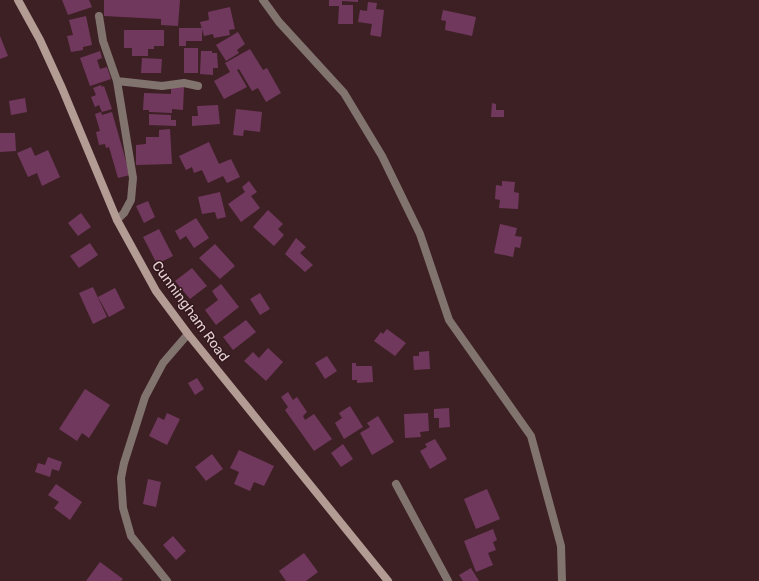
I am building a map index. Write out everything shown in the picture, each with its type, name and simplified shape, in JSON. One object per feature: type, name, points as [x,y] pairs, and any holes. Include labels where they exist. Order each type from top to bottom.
[{"type":"main road","name":"Cunningham Road","points":[[18,0],[40,40],[117,220],[156,290],[188,334],[388,581]]},
{"type":"street","points":[[262,0],[279,22],[348,100],[382,156],[420,234],[449,320],[531,436],[561,546],[562,581]]},
{"type":"street","points":[[99,16],[103,41],[117,81],[134,188],[129,206],[117,220]]},
{"type":"street","points":[[117,81],[162,86],[184,83],[198,86]]},
{"type":"street","points":[[167,581],[131,536],[123,508],[122,478],[124,463],[145,397],[163,363],[188,334]]},
{"type":"street","points":[[396,484],[448,581]]},
{"type":"building","points":[[62,0],[89,0],[92,7],[68,15]]},
{"type":"building","points":[[104,0],[180,0],[178,26],[161,25],[161,19],[104,16]]},
{"type":"building","points":[[329,0],[358,0],[358,2],[342,1],[342,5],[353,5],[353,24],[338,24],[339,6],[329,6]]},
{"type":"building","points":[[368,2],[377,3],[376,9],[384,10],[381,37],[370,35],[372,24],[358,22],[360,10],[367,11]]},
{"type":"building","points":[[230,7],[235,29],[229,30],[230,35],[214,38],[213,34],[204,36],[200,22],[209,20],[208,12]]},
{"type":"building","points":[[443,10],[476,17],[472,36],[445,30],[446,21],[441,20]]},
{"type":"building","points":[[86,16],[92,45],[83,47],[83,50],[71,52],[67,36],[73,35],[69,20]]},
{"type":"building","points":[[179,28],[202,28],[202,41],[186,41],[186,46],[179,46]]},
{"type":"building","points":[[124,30],[164,30],[164,46],[154,46],[154,49],[148,49],[148,56],[132,56],[132,48],[124,48]]},
{"type":"building","points":[[238,32],[245,44],[237,50],[239,53],[226,61],[216,45]]},
{"type":"building","points":[[0,36],[8,56],[0,59]]},
{"type":"building","points":[[184,48],[198,48],[198,73],[184,73]]},
{"type":"building","points":[[250,49],[263,70],[267,68],[281,93],[266,102],[258,88],[252,91],[239,69],[237,70],[247,87],[224,99],[214,81],[230,72],[225,63]]},
{"type":"building","points":[[100,51],[102,58],[97,60],[100,69],[107,67],[111,79],[90,86],[80,58]]},
{"type":"building","points":[[201,51],[212,51],[212,53],[217,53],[218,68],[213,68],[213,75],[200,74]]},
{"type":"building","points":[[142,58],[162,59],[161,73],[141,73]]},
{"type":"building","points":[[101,85],[102,87],[104,86],[112,109],[102,112],[99,105],[95,107],[91,97],[96,95],[93,88]]},
{"type":"building","points":[[171,86],[184,87],[183,110],[172,109],[172,113],[149,112],[149,110],[143,110],[144,93],[171,94]]},
{"type":"building","points":[[25,98],[27,112],[11,115],[9,101]]},
{"type":"building","points":[[492,103],[496,104],[496,110],[504,110],[504,117],[491,117]]},
{"type":"building","points":[[218,105],[220,124],[192,126],[192,116],[198,116],[197,106]]},
{"type":"building","points":[[236,109],[262,112],[260,132],[244,130],[243,136],[233,135]]},
{"type":"building","points":[[101,112],[102,115],[112,112],[130,175],[118,178],[109,147],[106,148],[105,144],[99,145],[96,132],[100,131],[95,114]]},
{"type":"building","points":[[149,114],[171,115],[171,120],[176,120],[176,126],[149,125]]},
{"type":"building","points":[[170,129],[172,164],[136,165],[136,145],[146,144],[146,137],[159,137],[159,130]]},
{"type":"building","points":[[0,133],[15,133],[16,151],[0,152]]},
{"type":"building","points":[[209,142],[219,164],[231,159],[240,177],[227,183],[223,176],[208,183],[202,170],[194,173],[192,167],[186,170],[179,156]]},
{"type":"building","points":[[31,147],[35,156],[48,150],[60,177],[42,186],[37,173],[28,177],[17,153]]},
{"type":"building","points":[[249,181],[257,192],[251,196],[260,208],[241,222],[228,204],[245,192],[242,187]]},
{"type":"building","points":[[502,181],[515,182],[514,192],[519,193],[518,209],[499,208],[500,200],[495,199],[496,185],[502,186]]},
{"type":"building","points":[[220,192],[226,217],[217,219],[215,212],[202,214],[198,197]]},
{"type":"building","points":[[148,201],[155,217],[144,223],[136,206]]},
{"type":"building","points":[[268,210],[283,224],[278,229],[284,235],[274,246],[253,227]]},
{"type":"building","points":[[81,213],[91,227],[78,236],[68,223]]},
{"type":"building","points":[[196,218],[209,238],[194,248],[186,236],[180,240],[175,231]]},
{"type":"building","points":[[500,224],[517,228],[515,236],[522,237],[520,248],[515,247],[513,257],[494,253]]},
{"type":"building","points":[[159,229],[173,256],[157,264],[143,237]]},
{"type":"building","points":[[296,238],[306,247],[300,253],[313,265],[305,272],[285,254]]},
{"type":"building","points":[[90,243],[98,255],[79,268],[70,256]]},
{"type":"building","points":[[215,244],[235,266],[220,279],[199,258]]},
{"type":"building","points":[[192,268],[207,286],[190,299],[175,281]]},
{"type":"building","points":[[221,284],[239,307],[216,325],[205,310],[218,300],[212,291]]},
{"type":"building","points":[[93,287],[107,317],[93,324],[79,293]]},
{"type":"building","points":[[115,288],[125,308],[109,317],[98,297]]},
{"type":"building","points":[[260,293],[270,309],[260,315],[250,299]]},
{"type":"building","points":[[246,320],[256,332],[233,350],[223,337]]},
{"type":"building","points":[[387,329],[406,343],[395,356],[374,341],[381,332],[383,334]]},
{"type":"building","points":[[268,348],[283,362],[266,381],[244,361],[253,352],[259,358]]},
{"type":"building","points":[[429,351],[430,369],[414,370],[413,356],[419,356],[419,352]]},
{"type":"building","points":[[327,356],[337,371],[325,379],[315,363]]},
{"type":"building","points":[[352,363],[356,363],[356,366],[372,366],[373,382],[357,383],[357,380],[352,380]]},
{"type":"building","points":[[197,378],[204,389],[195,395],[188,383]]},
{"type":"building","points":[[85,389],[110,405],[89,438],[82,433],[77,441],[59,429]]},
{"type":"building","points":[[288,392],[293,400],[297,397],[307,412],[303,416],[305,420],[314,414],[332,439],[314,451],[285,410],[288,407],[281,397]]},
{"type":"building","points":[[350,406],[363,427],[344,439],[335,423],[342,418],[339,413]]},
{"type":"building","points":[[449,408],[450,427],[439,428],[439,418],[434,418],[434,409]]},
{"type":"building","points":[[167,413],[180,419],[167,445],[149,436],[158,417],[164,420]]},
{"type":"building","points":[[428,413],[429,431],[420,432],[421,437],[405,438],[404,414]]},
{"type":"building","points":[[378,416],[394,442],[372,455],[360,433],[370,427],[367,423]]},
{"type":"building","points":[[435,439],[447,459],[430,469],[420,451],[427,447],[425,444]]},
{"type":"building","points":[[343,444],[353,459],[341,467],[331,453]]},
{"type":"building","points":[[239,450],[274,466],[264,486],[254,482],[250,491],[234,484],[239,472],[230,468]]},
{"type":"building","points":[[212,454],[223,469],[206,481],[195,467]]},
{"type":"building","points":[[48,457],[62,462],[59,471],[52,469],[50,477],[35,472],[38,463],[45,465]]},
{"type":"building","points":[[148,479],[161,482],[156,507],[143,504]]},
{"type":"building","points":[[56,484],[82,502],[70,520],[54,508],[59,502],[48,495]]},
{"type":"building","points":[[487,489],[500,519],[476,529],[464,499]]},
{"type":"building","points":[[493,529],[497,540],[493,542],[496,550],[488,553],[493,565],[476,572],[464,541]]},
{"type":"building","points":[[173,536],[186,551],[176,560],[163,545]]},
{"type":"building","points":[[304,553],[318,572],[306,581],[286,581],[279,571]]},
{"type":"building","points":[[100,562],[123,579],[121,581],[86,581]]},
{"type":"building","points":[[471,568],[479,581],[463,581],[459,575]]}]
